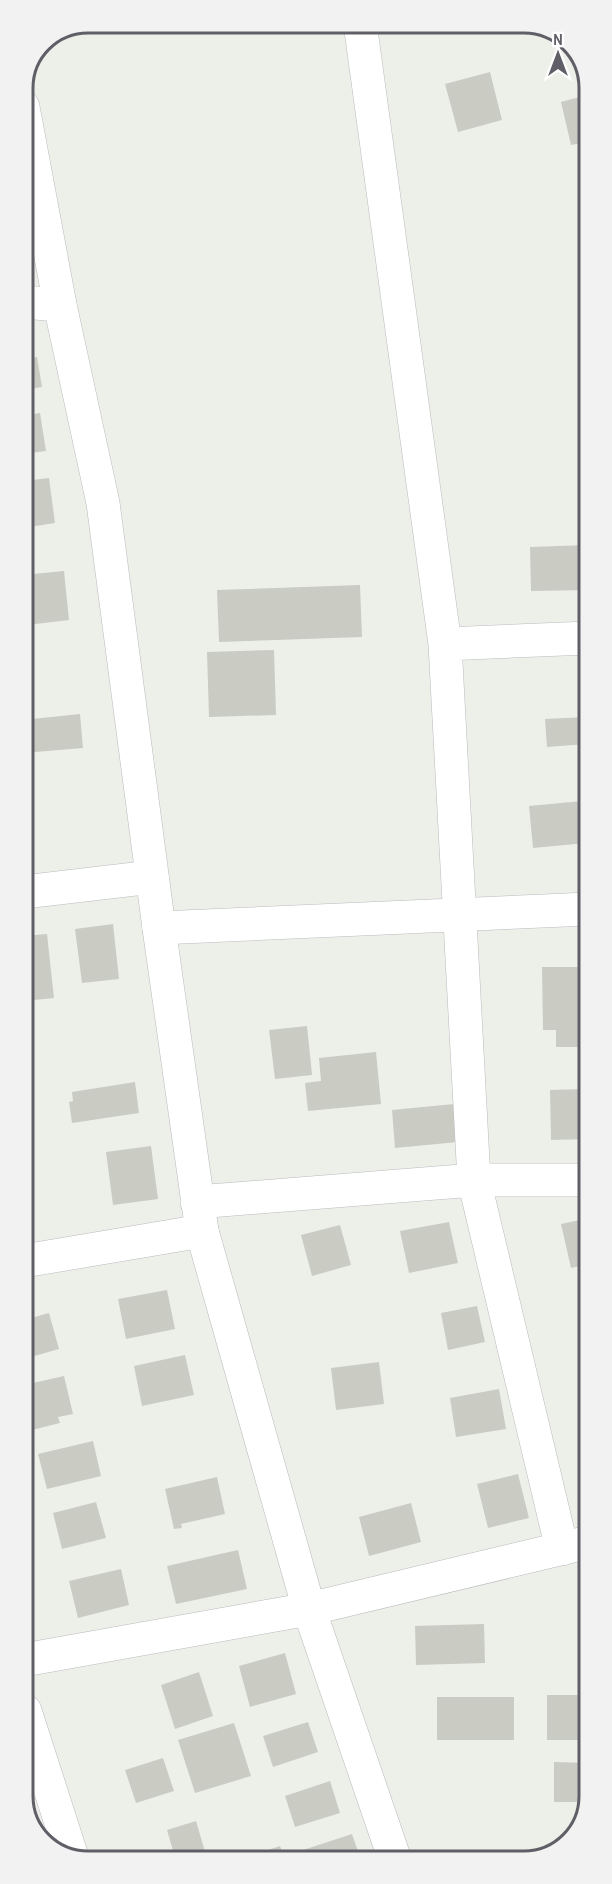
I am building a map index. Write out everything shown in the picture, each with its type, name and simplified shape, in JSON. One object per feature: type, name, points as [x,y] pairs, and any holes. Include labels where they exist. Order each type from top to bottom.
[{"type":"street","points":[[33,1658],[309,1608],[576,1545],[474,1180],[445,644],[361,33]]},
{"type":"street","points":[[33,161],[60,305],[103,503],[152,877],[200,1216],[309,1608],[392,1851]]},
{"type":"street","points":[[33,303],[60,305]]},
{"type":"street","points":[[445,644],[579,638]]},
{"type":"street","points":[[33,891],[152,877]]},
{"type":"street","points":[[159,927],[579,909]]},
{"type":"street","points":[[33,1259],[200,1216],[474,1180],[579,1180]]},
{"type":"street","points":[[33,1738],[69,1848]]},
{"type":"building","points":[[490,72],[502,120],[458,132],[445,84]]},
{"type":"building","points":[[579,97],[579,144],[571,145],[561,102]]},
{"type":"building","points":[[37,357],[42,387],[33,388],[33,358]]},
{"type":"building","points":[[40,413],[46,451],[33,453],[33,414]]},
{"type":"building","points":[[49,478],[55,523],[33,526],[33,480]]},
{"type":"building","points":[[579,545],[579,590],[531,591],[530,547]]},
{"type":"building","points":[[64,571],[69,620],[33,624],[33,574]]},
{"type":"building","points":[[360,585],[362,637],[219,642],[217,590]]},
{"type":"building","points":[[274,650],[276,715],[209,717],[207,652]]},
{"type":"building","points":[[80,714],[83,748],[33,752],[33,719]]},
{"type":"building","points":[[579,717],[579,745],[547,747],[545,719]]},
{"type":"building","points":[[579,801],[579,844],[533,848],[529,806]]},
{"type":"building","points":[[113,924],[119,979],[82,983],[75,929]]},
{"type":"building","points":[[47,934],[54,998],[33,1000],[33,935]]},
{"type":"building","points":[[542,967],[579,967],[579,1047],[556,1047],[556,1030],[543,1030]]},
{"type":"building","points":[[307,1026],[312,1075],[275,1079],[269,1030]]},
{"type":"building","points":[[376,1052],[381,1104],[308,1111],[305,1083],[321,1081],[319,1058]]},
{"type":"building","points":[[135,1082],[139,1113],[72,1123],[69,1102],[73,1101],[72,1092]]},
{"type":"building","points":[[579,1089],[579,1139],[551,1140],[550,1090]]},
{"type":"building","points":[[454,1104],[458,1142],[395,1148],[392,1110]]},
{"type":"building","points":[[151,1146],[158,1199],[113,1205],[106,1152]]},
{"type":"building","points":[[579,1220],[579,1266],[571,1268],[561,1224]]},
{"type":"building","points":[[449,1222],[458,1263],[409,1273],[400,1231]]},
{"type":"building","points":[[340,1225],[351,1265],[312,1276],[301,1235]]},
{"type":"building","points":[[167,1290],[175,1329],[126,1339],[118,1299]]},
{"type":"building","points":[[477,1306],[485,1342],[448,1350],[441,1313]]},
{"type":"building","points":[[49,1313],[59,1349],[33,1356],[33,1317]]},
{"type":"building","points":[[185,1355],[194,1395],[142,1406],[134,1366]]},
{"type":"building","points":[[379,1362],[384,1404],[336,1410],[331,1368]]},
{"type":"building","points":[[64,1376],[73,1414],[58,1417],[60,1423],[33,1430],[33,1383]]},
{"type":"building","points":[[499,1389],[506,1429],[456,1437],[450,1398]]},
{"type":"building","points":[[93,1441],[101,1476],[47,1489],[38,1454]]},
{"type":"building","points":[[518,1474],[529,1518],[488,1528],[477,1484]]},
{"type":"building","points":[[217,1477],[225,1514],[181,1524],[182,1528],[174,1529],[165,1489]]},
{"type":"building","points":[[96,1502],[106,1538],[62,1549],[53,1513]]},
{"type":"building","points":[[411,1503],[421,1542],[369,1556],[359,1517]]},
{"type":"building","points":[[238,1550],[247,1589],[176,1604],[167,1566]]},
{"type":"building","points":[[121,1569],[129,1605],[78,1618],[69,1581]]},
{"type":"building","points":[[484,1624],[485,1663],[416,1665],[415,1626]]},
{"type":"building","points":[[285,1653],[296,1694],[250,1707],[239,1666]]},
{"type":"building","points":[[199,1672],[213,1716],[175,1729],[161,1685]]},
{"type":"building","points":[[547,1695],[579,1695],[579,1740],[547,1740]]},
{"type":"building","points":[[437,1697],[514,1697],[514,1740],[437,1740]]},
{"type":"building","points":[[308,1722],[318,1752],[273,1767],[263,1736]]},
{"type":"building","points":[[234,1723],[251,1776],[195,1793],[178,1740]]},
{"type":"building","points":[[163,1758],[174,1791],[136,1803],[125,1770]]},
{"type":"building","points":[[554,1762],[579,1763],[578,1802],[554,1802]]},
{"type":"building","points":[[330,1781],[340,1813],[295,1827],[285,1796]]},
{"type":"building","points":[[196,1821],[205,1851],[173,1851],[167,1830]]},
{"type":"building","points":[[352,1834],[358,1851],[300,1851]]},
{"type":"building","points":[[280,1846],[282,1851],[265,1851]]}]
